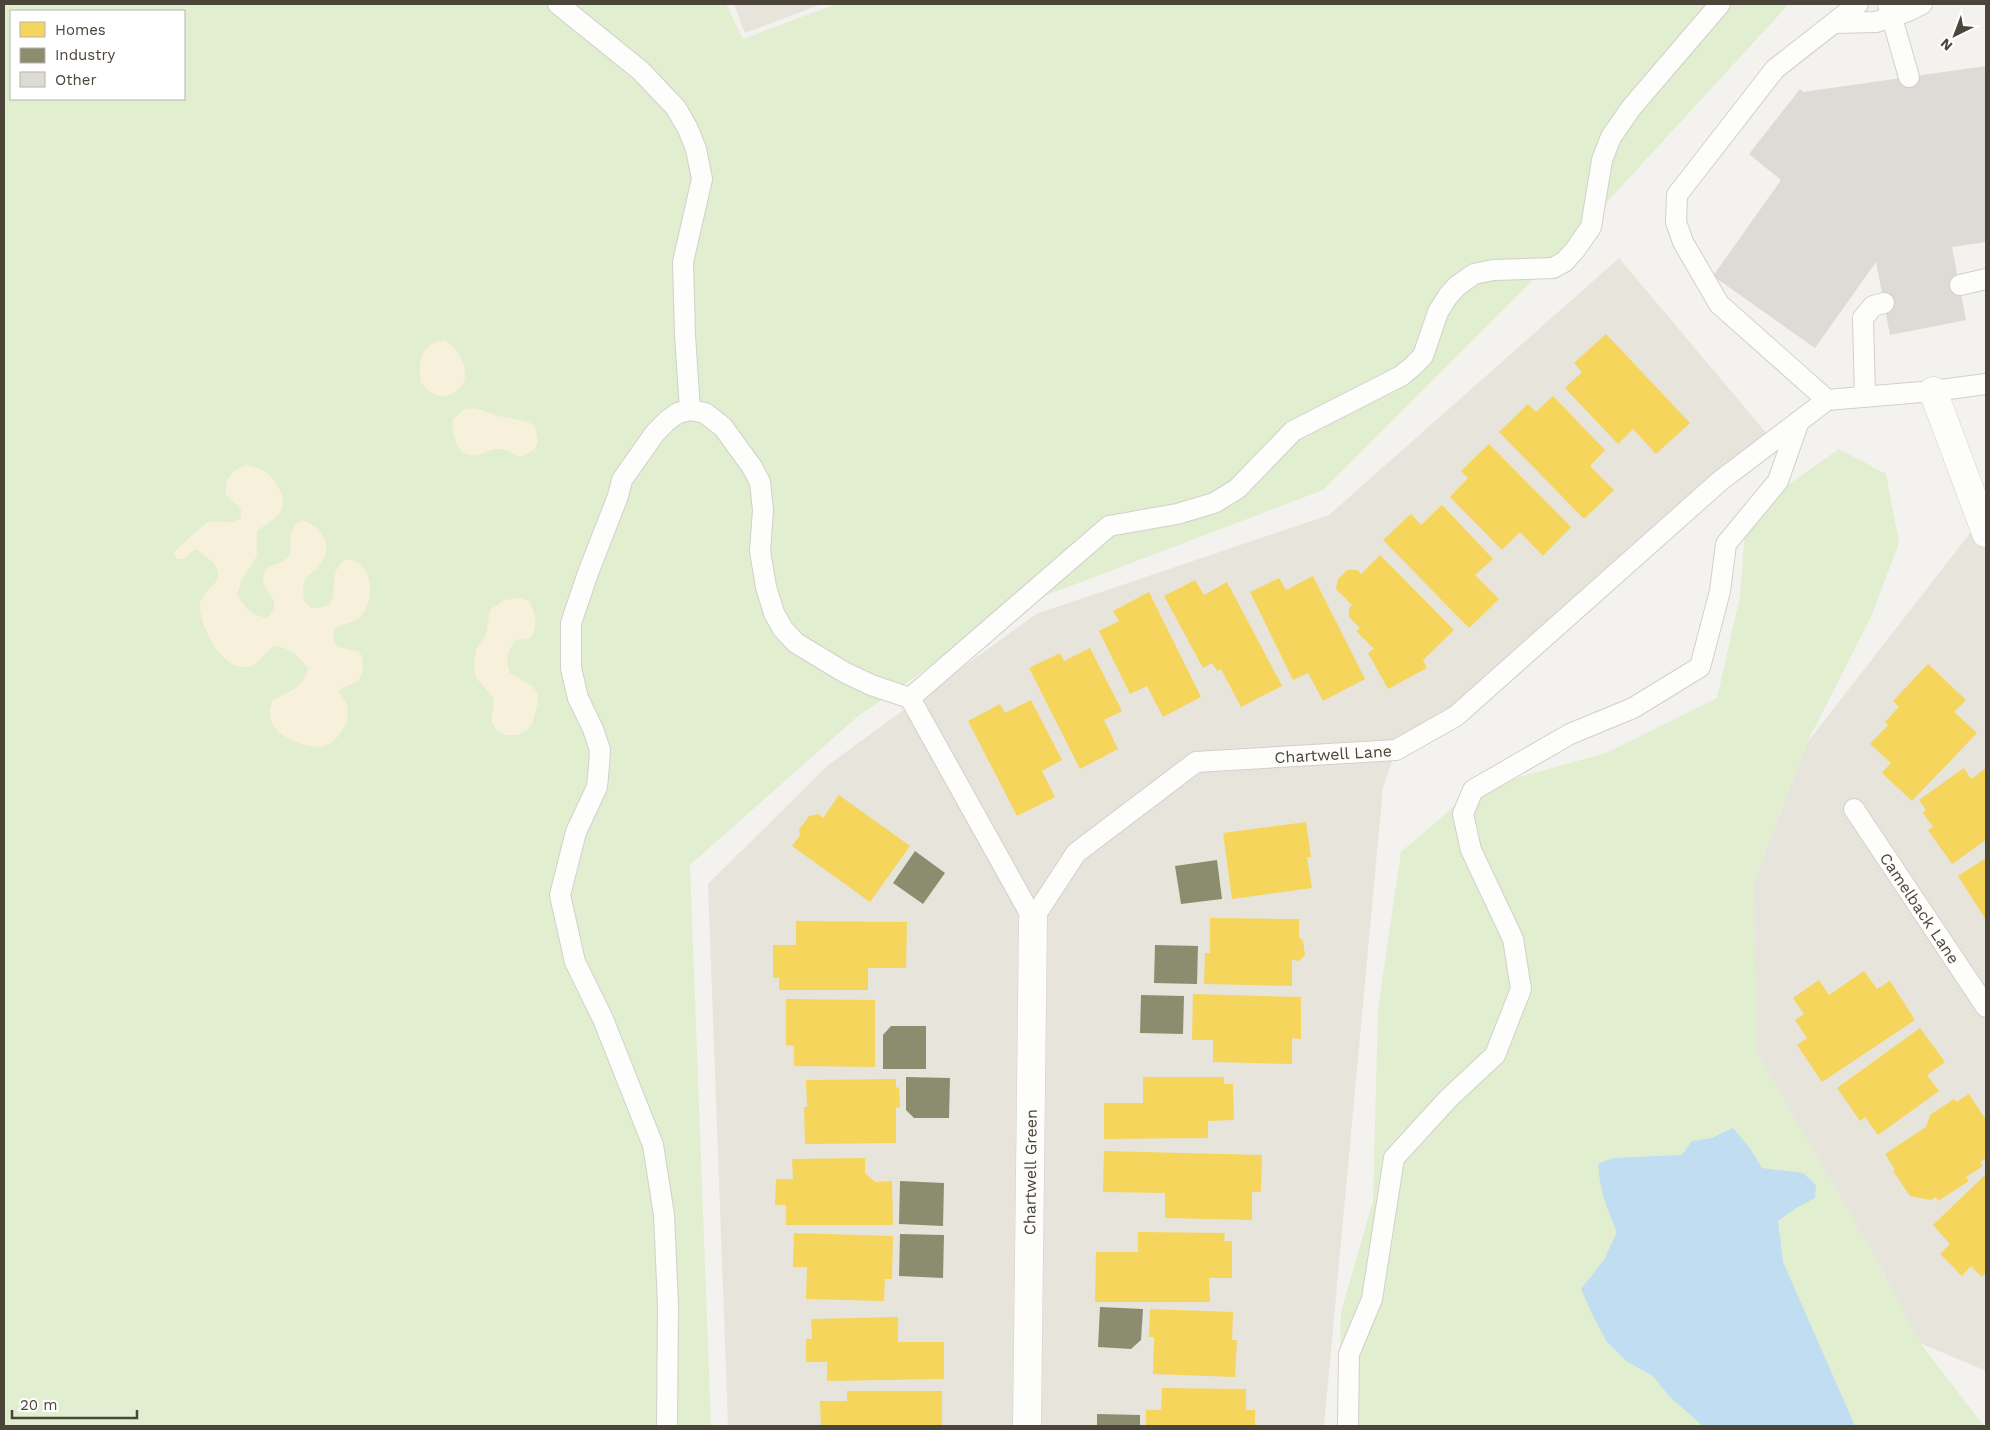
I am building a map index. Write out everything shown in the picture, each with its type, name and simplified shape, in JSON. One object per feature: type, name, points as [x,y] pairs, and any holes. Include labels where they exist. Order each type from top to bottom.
[{"type":"street","points":[[1933,391],[1986,533]]},
{"type":"street","name":"Chartwell Green","points":[[1027,1426],[1033,919]]},
{"type":"lane","points":[[558,4],[640,71],[676,108],[688,129],[696,149],[702,179],[683,262],[685,352],[690,410]]},
{"type":"lane","points":[[910,698],[1109,526],[1177,514],[1214,503],[1237,489],[1293,431],[1401,376],[1423,356],[1438,312],[1448,296],[1457,286],[1474,274],[1492,270],[1553,268],[1564,262],[1585,238],[1591,227],[1602,160],[1611,137],[1631,108],[1720,4]]},
{"type":"lane","points":[[1858,4],[1785,60],[1764,82],[1677,195],[1676,222],[1683,242],[1719,304],[1827,400],[1933,391],[1986,384]]},
{"type":"lane","points":[[1834,23],[1876,22],[1889,10],[1908,11],[1922,4]]},
{"type":"lane","points":[[1889,10],[1909,76]]},
{"type":"lane","points":[[1960,285],[1986,279]]},
{"type":"lane","points":[[1865,397],[1863,318],[1873,306],[1884,303]]},
{"type":"lane","name":"Chartwell Lane","points":[[1033,919],[1076,853],[1196,762],[1396,750],[1456,716],[1720,481],[1827,400]]},
{"type":"lane","points":[[667,1426],[668,1305],[664,1215],[653,1145],[603,1019],[575,962],[560,895],[576,832],[597,787],[600,750],[593,729],[578,698],[571,668],[570,623],[618,496],[622,480],[655,433],[678,413],[690,410],[705,413],[723,427],[748,460],[760,482],[763,510],[760,551],[766,586],[774,613],[783,629],[796,643],[844,672],[871,685],[910,698],[1033,919]]},
{"type":"lane","points":[[1348,1426],[1349,1354],[1372,1299],[1394,1158],[1449,1098],[1495,1055],[1521,990],[1513,939],[1471,850],[1463,814],[1473,790],[1570,734],[1633,708],[1700,667],[1720,591],[1726,544],[1778,482],[1799,421]]},
{"type":"lane","name":"Camelback Lane","points":[[1854,809],[1986,1007]]},
{"type":"shaded area","points":[[734,4],[822,4],[745,33]]},
{"type":"shaded area","points":[[1619,258],[1773,441],[1456,716],[1396,750],[1383,788],[1324,1426],[728,1426],[708,884],[828,765],[1036,614],[1329,515]]},
{"type":"shaded area","points":[[1981,519],[1986,533],[1986,1371],[1920,1343],[1874,1255],[1756,1052],[1754,882],[1807,743]]},
{"type":"green space","points":[[4,4],[726,4],[743,39],[836,4],[1789,4],[1562,251],[1323,490],[1018,606],[857,717],[690,865],[711,1426],[4,1426]]},
{"type":"green space","points":[[1839,449],[1886,474],[1899,543],[1871,617],[1807,743],[1754,882],[1756,1052],[1874,1255],[1920,1343],[1984,1426],[1339,1426],[1341,1312],[1373,1201],[1378,1009],[1401,852],[1473,790],[1606,753],[1717,698],[1740,596],[1745,531],[1778,492]]},
{"type":"sand","points":[[445,340],[462,359],[465,378],[459,389],[443,397],[431,393],[421,383],[420,368],[422,355],[426,349],[430,345]]},
{"type":"sand","points":[[475,408],[499,416],[528,422],[535,426],[538,443],[534,450],[520,457],[499,449],[477,455],[465,453],[460,449],[454,438],[453,419],[465,409]]},
{"type":"sand","points":[[246,465],[268,474],[279,488],[283,500],[283,506],[279,514],[257,531],[257,555],[242,579],[237,594],[249,610],[267,618],[272,611],[273,600],[263,582],[264,572],[269,567],[282,562],[289,556],[290,536],[295,525],[302,520],[320,532],[326,544],[324,558],[318,567],[305,579],[303,584],[304,601],[311,608],[320,608],[330,603],[335,574],[341,562],[348,559],[357,562],[368,575],[370,590],[364,612],[356,620],[334,629],[333,639],[338,647],[360,652],[363,665],[362,675],[355,683],[343,687],[339,693],[345,700],[348,709],[348,716],[342,731],[332,742],[319,747],[303,745],[287,738],[274,726],[271,719],[270,710],[273,700],[290,692],[299,685],[306,675],[308,668],[294,653],[274,646],[251,666],[241,667],[232,664],[216,649],[210,639],[200,609],[202,598],[218,578],[217,569],[209,559],[195,549],[184,559],[177,559],[173,553],[207,523],[232,522],[241,518],[241,509],[226,495],[226,484],[232,473]]},
{"type":"sand","points":[[520,598],[529,601],[535,615],[535,629],[531,638],[516,640],[507,659],[510,673],[532,686],[537,692],[538,703],[532,724],[526,731],[518,735],[505,735],[496,730],[491,720],[494,704],[493,697],[476,678],[474,666],[476,649],[486,634],[490,610],[504,600]]},
{"type":"water","points":[[1733,1128],[1749,1147],[1762,1168],[1803,1173],[1816,1185],[1815,1198],[1796,1208],[1778,1221],[1783,1262],[1855,1426],[1703,1426],[1670,1397],[1653,1376],[1626,1361],[1607,1342],[1581,1289],[1604,1260],[1617,1232],[1604,1199],[1598,1164],[1613,1158],[1682,1155],[1692,1141],[1712,1138]]},
{"type":"building: Homes","points":[[1606,334],[1690,423],[1656,454],[1633,429],[1618,444],[1565,388],[1582,372],[1574,363]]},
{"type":"building: Homes","points":[[1553,396],[1605,450],[1590,466],[1614,490],[1584,519],[1499,432],[1528,404],[1536,412]]},
{"type":"building: Homes","points":[[1489,444],[1571,527],[1543,556],[1520,532],[1502,550],[1450,497],[1468,478],[1461,471]]},
{"type":"building: Homes","points":[[1442,505],[1493,559],[1475,575],[1499,599],[1469,628],[1383,540],[1411,514],[1421,525]]},
{"type":"building: Homes","points":[[1380,555],[1454,630],[1423,660],[1427,668],[1388,689],[1368,653],[1374,649],[1356,631],[1360,628],[1349,617],[1349,608],[1352,605],[1336,589],[1338,579],[1347,570],[1358,570],[1361,574]]},
{"type":"building: Homes","points":[[1313,576],[1365,679],[1323,701],[1308,673],[1293,680],[1250,592],[1279,578],[1286,590]]},
{"type":"building: Homes","points":[[1195,580],[1204,595],[1227,582],[1282,686],[1241,707],[1221,669],[1217,671],[1212,663],[1203,668],[1164,596]]},
{"type":"building: Homes","points":[[1149,592],[1201,697],[1163,717],[1147,686],[1130,694],[1099,631],[1119,621],[1113,611]]},
{"type":"building: Homes","points":[[1090,648],[1122,711],[1104,720],[1118,749],[1080,769],[1029,668],[1060,653],[1064,661]]},
{"type":"building: Homes","points":[[1928,664],[1966,700],[1954,712],[1977,733],[1912,801],[1882,773],[1891,763],[1870,744],[1888,725],[1885,722],[1899,707],[1893,701]]},
{"type":"building: Homes","points":[[1031,700],[1062,760],[1042,771],[1055,797],[1017,816],[968,721],[1000,704],[1005,713]]},
{"type":"building: Homes","points":[[1964,768],[1971,779],[1986,768],[1986,840],[1952,864],[1928,830],[1933,827],[1923,813],[1926,810],[1919,800]]},
{"type":"building: Homes","points":[[839,795],[910,846],[870,902],[792,846],[800,835],[799,830],[809,816],[818,814],[823,818]]},
{"type":"building: Homes","points":[[1306,822],[1311,857],[1307,857],[1312,888],[1232,899],[1223,833]]},
{"type":"building: Homes","points":[[1986,858],[1986,920],[1958,876]]},
{"type":"building: Homes","points":[[1210,918],[1299,919],[1299,937],[1303,941],[1305,955],[1299,961],[1292,960],[1292,986],[1204,984],[1205,953],[1210,953]]},
{"type":"building: Homes","points":[[796,921],[907,922],[906,968],[868,968],[868,990],[779,990],[779,978],[773,978],[773,945],[796,945]]},
{"type":"building: Homes","points":[[1864,971],[1877,989],[1890,981],[1915,1020],[1822,1082],[1797,1045],[1807,1038],[1795,1020],[1804,1014],[1793,998],[1819,980],[1829,995]]},
{"type":"building: Homes","points":[[1193,994],[1301,997],[1301,1039],[1292,1038],[1292,1064],[1213,1062],[1213,1040],[1192,1040]]},
{"type":"building: Homes","points":[[786,999],[875,1000],[875,1067],[794,1066],[794,1046],[786,1045]]},
{"type":"building: Homes","points":[[1920,1028],[1945,1062],[1927,1075],[1939,1091],[1878,1135],[1865,1117],[1860,1121],[1837,1088]]},
{"type":"building: Homes","points":[[1143,1077],[1224,1077],[1224,1084],[1233,1084],[1234,1120],[1208,1121],[1208,1138],[1104,1139],[1104,1103],[1143,1103]]},
{"type":"building: Homes","points":[[896,1079],[896,1087],[899,1088],[900,1107],[896,1108],[896,1143],[805,1144],[804,1107],[807,1107],[806,1080]]},
{"type":"building: Homes","points":[[1969,1094],[1986,1120],[1986,1158],[1980,1162],[1983,1166],[1966,1177],[1969,1181],[1938,1201],[1936,1197],[1931,1200],[1910,1196],[1893,1171],[1895,1170],[1885,1154],[1926,1127],[1930,1115],[1954,1099],[1956,1102]]},
{"type":"building: Homes","points":[[1104,1151],[1262,1155],[1261,1192],[1252,1192],[1252,1220],[1165,1218],[1165,1193],[1103,1192]]},
{"type":"building: Homes","points":[[865,1158],[865,1173],[875,1182],[892,1181],[893,1225],[786,1225],[786,1205],[775,1205],[776,1179],[793,1179],[792,1159]]},
{"type":"building: Homes","points":[[1986,1174],[1986,1272],[1982,1277],[1971,1266],[1962,1276],[1940,1254],[1950,1244],[1933,1225]]},
{"type":"building: Homes","points":[[1138,1232],[1225,1233],[1224,1241],[1232,1241],[1232,1278],[1209,1278],[1210,1302],[1095,1302],[1096,1252],[1138,1252]]},
{"type":"building: Homes","points":[[794,1233],[893,1236],[892,1279],[885,1279],[884,1301],[806,1299],[807,1267],[793,1267]]},
{"type":"building: Homes","points":[[1150,1309],[1233,1312],[1232,1340],[1237,1340],[1235,1377],[1153,1374],[1154,1337],[1149,1337]]},
{"type":"building: Homes","points":[[898,1317],[898,1342],[944,1342],[944,1379],[827,1381],[827,1362],[806,1362],[806,1339],[812,1339],[811,1319]]},
{"type":"building: Homes","points":[[1162,1388],[1246,1389],[1246,1410],[1255,1410],[1255,1426],[1146,1426],[1146,1410],[1161,1410]]},
{"type":"building: Homes","points":[[847,1391],[942,1391],[942,1426],[821,1426],[820,1401],[847,1401]]},
{"type":"building: Industry","points":[[915,851],[945,873],[923,904],[893,883]]},
{"type":"building: Industry","points":[[1217,860],[1222,899],[1181,904],[1175,866]]},
{"type":"building: Industry","points":[[1155,945],[1198,946],[1197,984],[1154,983]]},
{"type":"building: Industry","points":[[1141,995],[1184,996],[1183,1034],[1140,1033]]},
{"type":"building: Industry","points":[[891,1026],[926,1026],[926,1069],[883,1069],[883,1035]]},
{"type":"building: Industry","points":[[906,1077],[950,1078],[949,1118],[914,1118],[906,1110]]},
{"type":"building: Industry","points":[[900,1181],[944,1183],[943,1226],[899,1224]]},
{"type":"building: Industry","points":[[900,1234],[944,1235],[943,1278],[899,1276]]},
{"type":"building: Industry","points":[[1100,1307],[1143,1309],[1141,1340],[1131,1349],[1098,1347]]},
{"type":"building: Industry","points":[[1097,1414],[1140,1415],[1140,1426],[1097,1426]]},
{"type":"building: Other","points":[[1986,66],[1986,242],[1952,247],[1966,320],[1890,335],[1876,262],[1815,348],[1713,276],[1781,180],[1749,154],[1800,89],[1803,92]]}]
